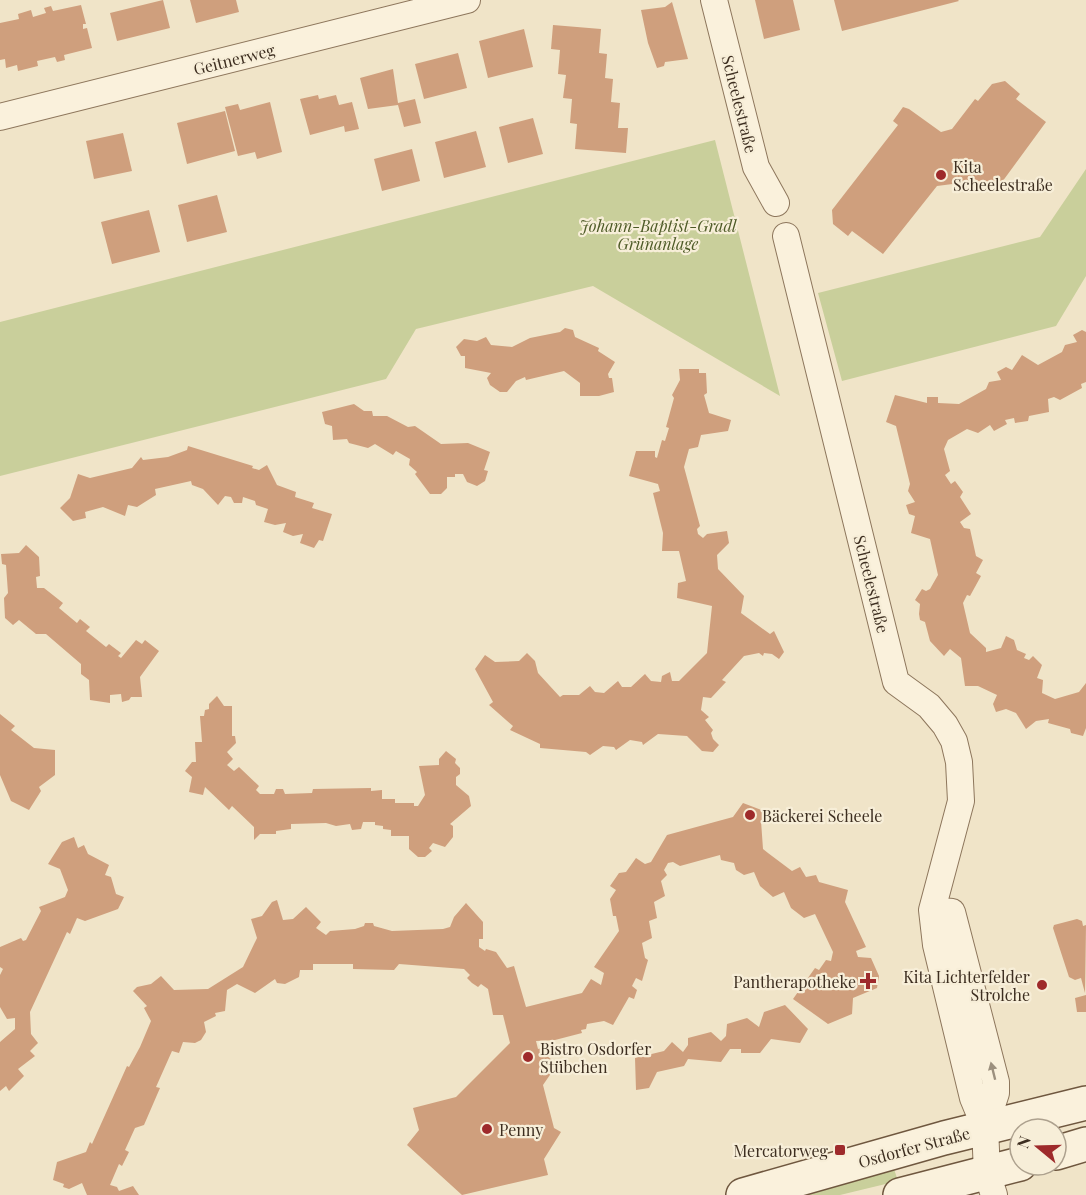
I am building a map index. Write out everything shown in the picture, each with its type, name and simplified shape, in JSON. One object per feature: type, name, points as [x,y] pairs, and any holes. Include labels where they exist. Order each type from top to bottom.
[{"type":"street","name":"Geitnerweg","points":[[0,117],[467,0]]},
{"type":"street","name":"Scheelestraße","points":[[714,0],[756,167],[776,203]]},
{"type":"street","name":"Scheelestraße","points":[[786,236],[896,682],[929,706],[945,725],[954,741],[959,762],[961,801],[932,910],[936,945],[973,1098],[985,1127],[990,1184]]},
{"type":"street","name":"Osdorfer Straße","points":[[742,1195],[985,1127],[1086,1103]]},
{"type":"street","points":[[1068,1149],[1086,1144]]},
{"type":"street","points":[[912,1147],[911,1192],[990,1184],[1008,1172]]},
{"type":"green space","name":"Johann-Baptist-Gradl Grünanlage","points":[[715,140],[780,396],[593,286],[416,329],[386,379],[0,476],[0,322]]},
{"type":"green space","points":[[1086,169],[1086,276],[1056,326],[842,381],[818,293],[1040,237]]},
{"type":"green space","points":[[893,1166],[898,1181],[840,1195],[789,1195]]},
{"type":"building","points":[[163,0],[170,28],[117,41],[110,13]]},
{"type":"building","points":[[190,0],[236,0],[239,12],[196,23]]},
{"type":"building","points":[[755,0],[793,0],[800,30],[764,39]]},
{"type":"building","points":[[834,0],[958,0],[959,1],[842,31]]},
{"type":"building","points":[[672,2],[688,59],[665,62],[664,66],[657,68],[648,43],[641,10],[665,7]]},
{"type":"building","points":[[81,5],[86,24],[83,24],[83,29],[87,28],[92,48],[64,55],[65,60],[57,62],[55,57],[37,61],[38,66],[18,71],[17,65],[6,68],[5,59],[0,60],[0,23],[19,19],[18,14],[31,10],[33,17],[46,13],[44,8],[51,6],[53,11]]},
{"type":"building","points":[[553,25],[601,29],[599,53],[607,54],[605,78],[613,79],[611,102],[620,103],[618,128],[628,128],[626,153],[575,149],[577,124],[570,123],[572,99],[563,98],[566,75],[558,74],[560,50],[551,49]]},
{"type":"building","points":[[524,29],[533,67],[488,78],[479,41]]},
{"type":"building","points":[[458,53],[467,88],[424,99],[415,64]]},
{"type":"building","points":[[393,69],[398,103],[415,99],[421,123],[404,127],[398,105],[368,109],[360,78]]},
{"type":"building","points":[[1005,81],[1020,94],[1016,99],[1046,122],[994,193],[972,177],[968,182],[937,186],[883,254],[852,231],[848,236],[833,224],[832,210],[898,125],[893,121],[903,107],[941,132],[952,129],[975,99],[978,101],[992,84]]},
{"type":"building","points":[[318,95],[319,99],[336,95],[339,105],[352,102],[359,129],[345,132],[344,126],[310,135],[300,99]]},
{"type":"building","points":[[270,102],[282,152],[257,159],[255,152],[238,156],[225,107],[238,104],[240,110]]},
{"type":"building","points":[[225,111],[235,151],[187,164],[177,123]]},
{"type":"building","points":[[533,118],[543,154],[508,163],[499,127]]},
{"type":"building","points":[[476,131],[486,167],[444,178],[435,142]]},
{"type":"building","points":[[123,133],[132,171],[94,179],[86,141]]},
{"type":"building","points":[[412,149],[420,181],[382,191],[374,159]]},
{"type":"building","points":[[217,195],[227,232],[187,242],[178,205]]},
{"type":"building","points":[[149,210],[160,252],[112,264],[101,222]]},
{"type":"building","points":[[565,328],[573,330],[575,337],[599,348],[598,351],[615,362],[608,374],[609,378],[612,378],[614,392],[599,396],[580,396],[580,383],[564,371],[526,380],[525,377],[516,381],[507,392],[500,392],[490,385],[487,378],[491,373],[465,368],[465,356],[461,356],[456,347],[464,339],[477,341],[486,337],[491,345],[512,347],[530,338],[560,332]]},
{"type":"building","points":[[1082,330],[1086,332],[1086,382],[1081,384],[1082,388],[1060,400],[1054,397],[1048,399],[1049,412],[1029,416],[1028,421],[1015,423],[1014,418],[1005,420],[1007,424],[994,431],[990,425],[978,433],[967,429],[948,440],[944,449],[950,471],[945,475],[951,484],[955,481],[963,492],[960,497],[971,514],[960,522],[964,528],[970,529],[976,556],[983,560],[976,573],[981,576],[970,596],[967,595],[963,603],[970,633],[986,648],[986,652],[1001,648],[1006,636],[1014,640],[1017,650],[1026,654],[1024,658],[1029,660],[1033,656],[1042,665],[1037,678],[1043,680],[1042,693],[1055,699],[1079,692],[1086,683],[1086,728],[1083,736],[1071,733],[1070,729],[1048,723],[1049,719],[1036,721],[1026,729],[1016,713],[1006,709],[996,712],[993,704],[997,695],[978,686],[965,686],[961,658],[950,649],[944,656],[930,641],[925,622],[920,620],[920,604],[915,600],[922,589],[926,591],[930,589],[938,575],[930,539],[911,533],[915,516],[909,514],[906,505],[915,502],[908,491],[910,484],[896,426],[886,422],[895,395],[927,403],[927,397],[938,397],[938,403],[959,404],[986,389],[989,382],[1001,380],[997,372],[1006,367],[1012,370],[1022,355],[1038,365],[1062,352],[1065,345],[1077,342],[1073,335]]},
{"type":"building","points":[[679,369],[699,369],[699,373],[706,373],[707,393],[704,395],[709,413],[731,420],[728,431],[701,435],[698,447],[689,449],[684,467],[700,526],[697,529],[698,534],[703,538],[707,534],[727,531],[729,543],[717,555],[718,569],[744,596],[741,613],[770,634],[774,631],[784,652],[779,659],[772,654],[764,653],[763,656],[759,653],[744,656],[722,680],[726,682],[711,698],[703,697],[701,710],[709,717],[705,720],[713,730],[711,733],[713,739],[719,745],[713,752],[702,751],[687,736],[658,734],[643,745],[642,742],[630,740],[616,750],[614,747],[603,746],[590,755],[586,752],[540,748],[540,744],[510,730],[513,726],[489,705],[493,702],[475,669],[485,655],[495,662],[519,661],[527,653],[535,661],[538,673],[560,697],[579,695],[590,686],[595,692],[604,693],[618,681],[622,687],[631,687],[645,674],[651,681],[661,682],[662,676],[670,672],[672,681],[679,681],[707,653],[712,606],[677,598],[678,583],[686,581],[679,551],[662,551],[663,533],[653,493],[660,491],[658,484],[629,476],[636,451],[655,451],[657,458],[662,440],[665,441],[669,428],[666,427],[674,398],[672,395],[680,380]]},
{"type":"building","points":[[354,404],[364,411],[372,411],[373,416],[387,416],[408,427],[415,426],[441,444],[468,443],[490,452],[484,470],[488,471],[485,481],[477,486],[467,482],[463,474],[455,474],[455,477],[447,477],[447,488],[441,494],[430,494],[415,474],[417,472],[409,465],[410,459],[396,451],[393,455],[375,444],[368,448],[349,443],[347,439],[333,440],[332,426],[325,424],[322,412]]},
{"type":"building","points":[[188,446],[253,466],[252,468],[259,470],[267,465],[277,485],[296,492],[295,497],[314,503],[312,508],[332,514],[323,541],[319,540],[314,548],[300,543],[303,534],[293,536],[283,532],[286,523],[275,525],[264,522],[268,509],[256,505],[255,501],[243,497],[242,503],[234,503],[231,497],[225,496],[218,505],[203,489],[192,485],[191,481],[155,489],[156,495],[137,507],[128,505],[125,516],[103,507],[85,512],[86,518],[73,521],[60,508],[70,498],[78,474],[90,478],[132,468],[141,457],[143,460],[168,457],[187,450]]},
{"type":"building","points":[[26,545],[39,557],[40,576],[36,577],[37,588],[44,588],[63,603],[59,608],[77,623],[80,619],[90,627],[86,631],[106,647],[109,644],[121,653],[118,656],[121,658],[136,640],[142,644],[145,640],[159,651],[140,677],[142,697],[131,697],[122,702],[121,694],[110,695],[110,703],[90,700],[89,680],[81,674],[81,664],[46,634],[36,634],[19,620],[13,625],[5,618],[4,598],[8,593],[6,565],[2,564],[1,554],[19,553]]},
{"type":"building","points":[[217,696],[224,706],[232,706],[232,736],[235,736],[236,743],[227,752],[233,759],[227,765],[234,771],[239,767],[259,786],[256,790],[260,794],[274,794],[276,789],[283,789],[285,794],[312,793],[313,789],[371,788],[371,791],[382,790],[382,799],[395,799],[395,803],[414,803],[414,806],[418,806],[425,795],[419,766],[439,765],[439,759],[446,751],[456,759],[455,763],[460,768],[460,774],[456,777],[456,785],[469,796],[471,806],[450,824],[453,826],[453,837],[445,847],[433,843],[429,848],[432,851],[425,857],[418,857],[409,849],[409,836],[391,836],[391,830],[375,825],[375,822],[363,822],[361,829],[352,830],[350,824],[336,826],[326,823],[291,824],[291,829],[276,831],[276,834],[260,834],[254,840],[254,827],[232,806],[229,810],[205,787],[203,795],[189,792],[192,777],[185,771],[192,762],[196,762],[195,742],[202,742],[200,716],[204,716],[205,710],[209,709],[209,704]]},
{"type":"building","points":[[0,714],[15,726],[11,730],[34,748],[55,750],[55,775],[39,787],[41,791],[29,810],[11,801],[0,775]]},
{"type":"building","points":[[743,803],[767,812],[761,821],[763,849],[792,871],[800,867],[806,877],[816,875],[819,882],[848,890],[845,902],[866,947],[856,951],[858,957],[871,958],[879,976],[877,988],[853,998],[852,1014],[828,1024],[793,999],[815,968],[819,970],[826,960],[831,961],[833,952],[815,914],[804,918],[791,908],[784,892],[773,897],[760,886],[754,872],[744,875],[736,870],[734,863],[721,860],[720,855],[680,866],[673,862],[668,863],[664,870],[667,875],[661,881],[665,896],[654,902],[657,918],[649,921],[652,938],[642,943],[645,958],[648,960],[642,981],[636,978],[632,986],[637,990],[634,999],[629,997],[613,1025],[604,1021],[587,1024],[586,1029],[581,1030],[582,1033],[555,1040],[536,1041],[538,1049],[549,1051],[547,1056],[552,1060],[549,1065],[554,1069],[543,1085],[554,1128],[561,1132],[544,1159],[548,1175],[462,1195],[407,1145],[419,1130],[413,1108],[456,1097],[510,1043],[503,1015],[493,1015],[488,989],[481,984],[478,987],[472,983],[467,978],[470,975],[464,969],[399,964],[394,970],[353,969],[353,964],[313,964],[313,970],[300,970],[299,977],[285,984],[277,983],[275,979],[255,993],[237,984],[227,990],[225,1011],[215,1013],[216,1016],[204,1022],[206,1032],[201,1040],[195,1043],[183,1042],[179,1053],[172,1051],[156,1087],[160,1088],[144,1125],[135,1128],[125,1150],[129,1152],[122,1166],[119,1164],[110,1185],[117,1187],[119,1191],[133,1186],[139,1195],[87,1195],[82,1183],[69,1189],[63,1187],[64,1184],[53,1180],[57,1162],[86,1152],[90,1142],[92,1144],[127,1066],[129,1067],[140,1047],[151,1021],[144,1008],[147,1006],[133,991],[137,987],[151,984],[161,976],[174,990],[208,989],[243,967],[257,938],[251,919],[262,916],[272,902],[277,900],[283,920],[293,919],[306,907],[321,922],[316,928],[326,935],[330,931],[355,929],[364,926],[365,923],[373,923],[374,926],[392,931],[443,929],[450,927],[454,917],[466,903],[483,922],[483,939],[479,939],[479,947],[485,951],[486,949],[496,952],[507,968],[514,966],[526,1007],[582,993],[591,979],[601,985],[604,973],[594,967],[619,931],[610,899],[616,890],[610,886],[619,873],[626,872],[636,858],[645,864],[651,862],[667,835],[733,817]]},
{"type":"building","points":[[74,837],[78,848],[84,845],[88,854],[109,865],[105,875],[111,877],[116,894],[124,897],[118,909],[85,921],[77,918],[70,934],[67,932],[30,1012],[31,1034],[38,1043],[30,1051],[35,1056],[18,1069],[24,1076],[9,1091],[6,1086],[0,1091],[0,1042],[15,1029],[15,1018],[7,1019],[0,1007],[0,975],[3,969],[0,967],[0,947],[21,938],[23,941],[26,940],[41,911],[39,907],[65,897],[68,890],[60,869],[48,864],[62,842]]},
{"type":"building","points":[[1077,919],[1082,921],[1083,926],[1086,925],[1085,993],[1081,978],[1075,980],[1069,977],[1053,928],[1054,925]]},
{"type":"building","points":[[1086,995],[1086,1012],[1077,1012],[1075,998]]},
{"type":"building","points":[[785,1005],[808,1029],[800,1043],[771,1039],[760,1053],[741,1053],[741,1049],[730,1049],[721,1062],[688,1059],[684,1066],[657,1072],[649,1088],[636,1090],[635,1058],[664,1051],[672,1042],[683,1052],[688,1045],[688,1038],[711,1032],[721,1041],[726,1036],[727,1024],[747,1018],[759,1027],[764,1012]]},
{"type":"place","name":"Kita Scheelestraße","points":[[941,175]]},
{"type":"place","name":"Bäckerei Scheele","points":[[750,815]]},
{"type":"place","name":"Pantherapotheke","points":[[868,981]]},
{"type":"place","name":"Kita Lichterfelder Strolche","points":[[1042,985]]},
{"type":"place","name":"Bistro Osdorfer Stübchen","points":[[528,1057]]},
{"type":"place","name":"Penny","points":[[487,1129]]},
{"type":"place","name":"Mercatorweg","points":[[840,1150]]}]
